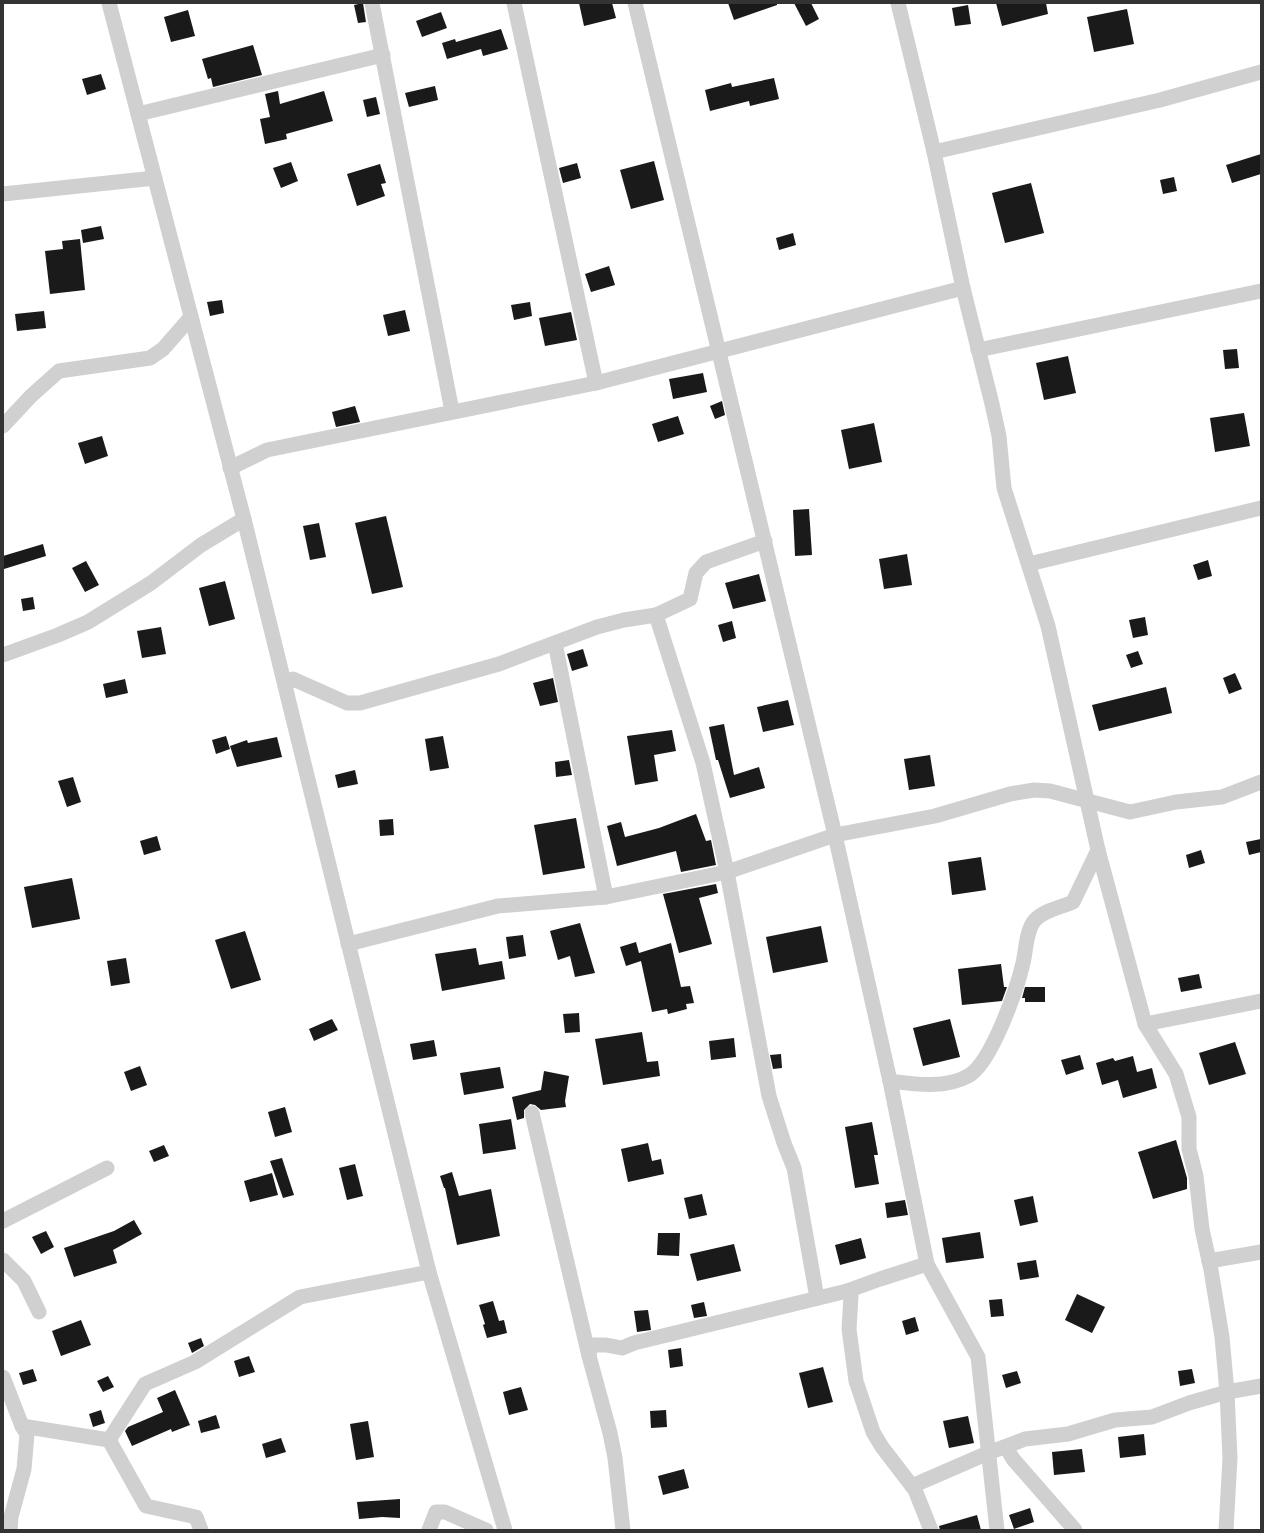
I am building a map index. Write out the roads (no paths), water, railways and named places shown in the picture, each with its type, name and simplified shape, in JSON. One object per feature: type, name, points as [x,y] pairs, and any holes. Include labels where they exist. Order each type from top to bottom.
[{"type":"street","points":[[109,3],[244,519],[429,1272],[504,1530]]},
{"type":"street","points":[[372,3],[452,411]]},
{"type":"street","points":[[514,3],[596,383]]},
{"type":"street","points":[[635,3],[720,351],[835,836],[890,1081],[927,1264],[978,1357],[997,1530]]},
{"type":"street","points":[[898,3],[934,152],[963,288],[999,436],[1004,488],[1048,626],[1089,802],[1098,850],[1145,1024],[1176,1074],[1189,1117],[1189,1149],[1196,1176],[1202,1229],[1222,1337],[1227,1392],[1230,1458],[1226,1530]]},
{"type":"street","points":[[138,114],[383,55]]},
{"type":"street","points":[[934,152],[1160,100],[1261,72]]},
{"type":"street","points":[[3,194],[154,178]]},
{"type":"street","points":[[230,468],[268,450],[413,421],[452,411],[596,383],[963,288]]},
{"type":"street","points":[[978,350],[1261,291]]},
{"type":"street","points":[[3,426],[31,396],[59,371],[150,358],[163,349],[191,317]]},
{"type":"street","points":[[1029,564],[1261,508]]},
{"type":"street","points":[[3,655],[58,636],[88,622],[151,583],[201,545],[244,519]]},
{"type":"street","points":[[285,685],[293,679],[347,703],[360,704],[499,664],[597,627],[624,620],[656,615],[690,599],[696,573],[706,562],[765,541]]},
{"type":"street","points":[[656,615],[703,763],[727,872],[769,1096],[784,1143],[794,1168],[818,1298]]},
{"type":"street","points":[[555,643],[606,897]]},
{"type":"street","points":[[348,944],[498,906],[606,897],[727,872],[835,836],[935,816],[1010,794],[1034,790],[1050,791],[1130,812],[1137,812],[1176,802],[1222,797],[1261,782]]},
{"type":"street","points":[[890,1081],[929,1085],[968,1076],[974,1070],[988,1051],[1011,1004],[1018,984],[1031,925],[1041,916],[1073,902],[1098,850]]},
{"type":"street","points":[[1145,1024],[1261,1000]]},
{"type":"street","points":[[532,1113],[589,1356],[612,1445],[623,1530]]},
{"type":"street","points":[[3,1221],[107,1168]]},
{"type":"street","points":[[1209,1261],[1261,1252]]},
{"type":"street","points":[[3,1260],[24,1281],[39,1312]]},
{"type":"street","points":[[589,1356],[591,1345],[606,1345],[622,1348],[634,1343],[847,1291],[927,1264]]},
{"type":"street","points":[[109,1440],[145,1384],[195,1362],[300,1297],[429,1272]]},
{"type":"street","points":[[847,1291],[851,1296],[849,1329],[856,1381],[873,1432],[882,1447],[912,1486],[931,1530]]},
{"type":"street","points":[[3,1376],[22,1426],[28,1434],[25,1461],[11,1517],[10,1530]]},
{"type":"street","points":[[912,1486],[988,1453],[1025,1439],[1068,1434],[1103,1422],[1152,1417],[1189,1403],[1227,1392],[1261,1386]]},
{"type":"street","points":[[22,1426],[109,1440]]},
{"type":"street","points":[[109,1440],[146,1506],[196,1517],[201,1530]]},
{"type":"street","points":[[1006,1447],[1013,1459],[1075,1530]]},
{"type":"street","points":[[429,1530],[436,1512],[445,1512],[486,1530]]}]
